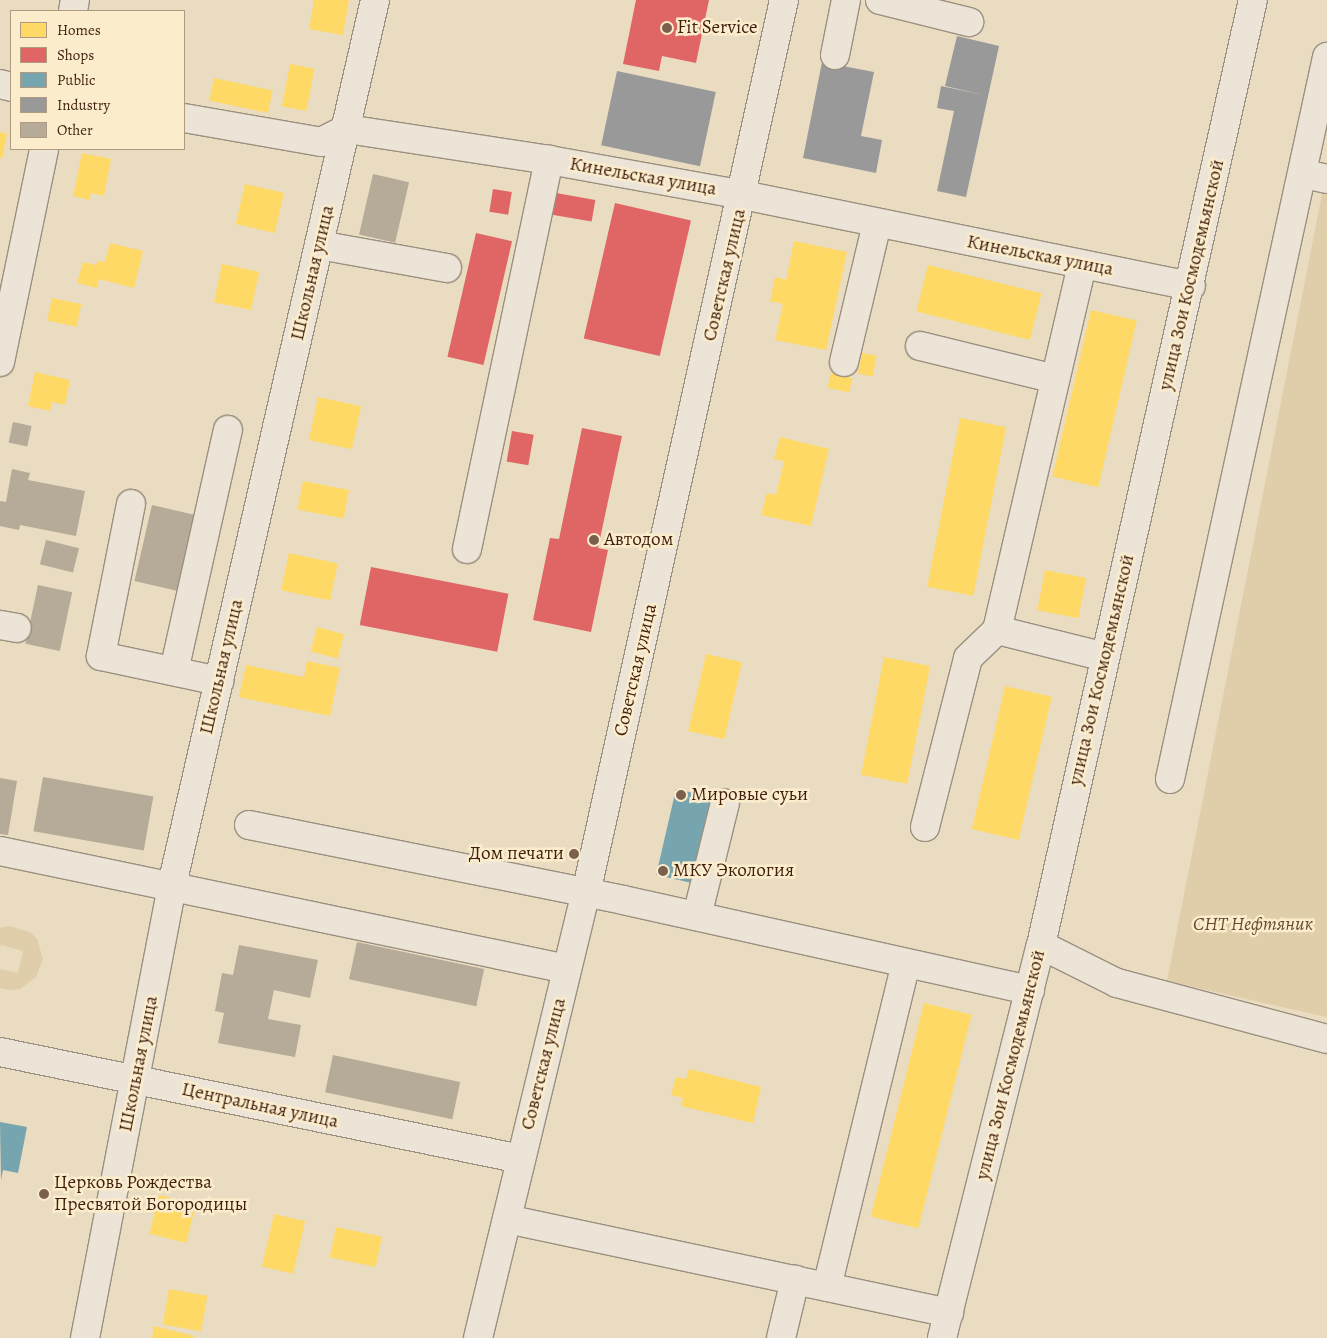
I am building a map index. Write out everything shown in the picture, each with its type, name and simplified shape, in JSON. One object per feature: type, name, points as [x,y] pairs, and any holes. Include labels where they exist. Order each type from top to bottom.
[{"type":"street","name":"Школьная улица","points":[[85,1338],[136,1081],[172,885],[347,129],[375,0]]},
{"type":"street","name":"Советская улица","points":[[478,1338],[586,892],[743,195],[784,0]]},
{"type":"street","points":[[835,55],[846,0]]},
{"type":"street","points":[[880,0],[968,22]]},
{"type":"street","name":"улица Зои Космодемьянской","points":[[945,1326],[1041,945],[1104,657],[1190,286],[1253,0]]},
{"type":"street","points":[[1170,779],[1315,176],[1327,57]]},
{"type":"street","points":[[185,118],[321,142],[347,129]]},
{"type":"street","name":"Кинельская улица","points":[[347,129],[549,160],[743,195],[1190,286]]},
{"type":"street","points":[[0,362],[44,150]]},
{"type":"street","points":[[467,549],[549,160]]},
{"type":"street","points":[[844,362],[877,223]]},
{"type":"street","points":[[320,244],[447,268]]},
{"type":"street","points":[[925,827],[968,658],[997,630],[1082,265]]},
{"type":"street","points":[[920,346],[1055,379]]},
{"type":"street","points":[[174,671],[228,430]]},
{"type":"street","points":[[131,504],[101,656],[219,681]]},
{"type":"street","points":[[997,630],[1104,657]]},
{"type":"street","points":[[697,916],[725,803]]},
{"type":"street","points":[[249,826],[586,892],[1030,990]]},
{"type":"street","points":[[0,851],[172,885],[567,969]]},
{"type":"street","points":[[1041,945],[1117,983],[1327,1039]]},
{"type":"street","points":[[827,1287],[906,963]]},
{"type":"street","name":"Центральная улица","points":[[0,1052],[521,1159]]},
{"type":"street","points":[[506,1220],[827,1287],[945,1326]]},
{"type":"street","points":[[781,1338],[795,1280]]},
{"type":"green space","name":"СНТ Нефтяник","points":[[1327,169],[1327,1017],[1167,981]]},
{"type":"green space","points":[[9,926],[30,932],[37,939],[43,959],[36,977],[20,989],[10,990],[0,988],[0,969],[18,973],[23,951],[1,945],[0,948],[0,928]]},
{"type":"building: Homes","points":[[314,0],[349,0],[343,35],[309,29]]},
{"type":"building: Homes","points":[[290,64],[315,69],[306,111],[282,106]]},
{"type":"building: Homes","points":[[214,78],[273,90],[268,113],[209,100]]},
{"type":"building: Homes","points":[[0,132],[7,134],[2,159],[0,158]]},
{"type":"building: Homes","points":[[82,153],[111,159],[104,196],[91,193],[89,200],[73,196]]},
{"type":"building: Homes","points":[[245,184],[284,193],[275,233],[236,224]]},
{"type":"building: Homes","points":[[794,241],[847,252],[826,350],[775,340],[783,304],[770,301],[775,277],[786,280]]},
{"type":"building: Homes","points":[[110,243],[143,251],[134,288],[99,279],[97,288],[77,283],[83,262],[96,265],[98,261],[105,262]]},
{"type":"building: Homes","points":[[222,264],[259,272],[251,310],[214,302]]},
{"type":"building: Homes","points":[[928,265],[1042,293],[1030,340],[916,312]]},
{"type":"building: Homes","points":[[52,298],[81,304],[77,327],[47,320]]},
{"type":"building: Homes","points":[[1091,310],[1137,321],[1098,487],[1053,477]]},
{"type":"building: Homes","points":[[862,353],[877,356],[873,376],[858,374]]},
{"type":"building: Homes","points":[[35,372],[70,380],[65,405],[52,402],[50,411],[28,406]]},
{"type":"building: Homes","points":[[831,373],[852,378],[849,393],[828,388]]},
{"type":"building: Homes","points":[[318,397],[361,406],[352,449],[309,440]]},
{"type":"building: Homes","points":[[960,418],[1006,427],[973,596],[927,587]]},
{"type":"building: Homes","points":[[780,437],[829,449],[811,526],[761,515],[767,493],[776,495],[784,461],[774,459]]},
{"type":"building: Homes","points":[[303,481],[349,490],[344,518],[297,509]]},
{"type":"building: Homes","points":[[289,553],[338,563],[330,601],[281,590]]},
{"type":"building: Homes","points":[[1045,570],[1086,578],[1078,618],[1037,610]]},
{"type":"building: Homes","points":[[317,627],[344,634],[338,658],[311,651]]},
{"type":"building: Homes","points":[[706,654],[742,662],[724,739],[688,731]]},
{"type":"building: Homes","points":[[884,657],[930,666],[907,784],[861,775]]},
{"type":"building: Homes","points":[[307,661],[340,668],[330,716],[239,697],[246,665],[304,677]]},
{"type":"building: Homes","points":[[1005,686],[1052,697],[1019,840],[972,829]]},
{"type":"building: Homes","points":[[924,1003],[972,1015],[918,1228],[871,1216]]},
{"type":"building: Homes","points":[[689,1069],[761,1087],[753,1123],[681,1106],[683,1098],[671,1095],[676,1077],[686,1079]]},
{"type":"building: Homes","points":[[159,1195],[196,1204],[186,1243],[149,1234]]},
{"type":"building: Homes","points":[[274,1214],[305,1221],[293,1274],[262,1267]]},
{"type":"building: Homes","points":[[336,1227],[382,1237],[376,1267],[330,1257]]},
{"type":"building: Homes","points":[[169,1289],[207,1296],[201,1331],[163,1324]]},
{"type":"building: Homes","points":[[154,1326],[194,1336],[194,1338],[152,1338]]},
{"type":"building: Shops","name":"Fit Service","points":[[636,0],[709,0],[696,63],[662,56],[659,71],[623,64]]},
{"type":"building: Shops","points":[[493,189],[512,192],[508,215],[489,212]]},
{"type":"building: Shops","points":[[556,193],[595,200],[592,222],[552,215]]},
{"type":"building: Shops","points":[[615,203],[691,221],[660,356],[584,338]]},
{"type":"building: Shops","points":[[476,233],[512,241],[483,365],[447,357]]},
{"type":"building: Shops","points":[[582,428],[622,436],[598,548],[608,550],[591,632],[533,620],[550,538],[559,539]]},
{"type":"building: Shops","points":[[512,431],[534,435],[528,465],[507,462]]},
{"type":"building: Shops","points":[[371,567],[508,594],[497,652],[360,625]]},
{"type":"building: Public","points":[[676,789],[716,798],[696,884],[656,875]]},
{"type":"building: Public","points":[[0,1122],[27,1127],[18,1173],[3,1170],[1,1180]]},
{"type":"building: Industry","points":[[957,36],[999,46],[966,197],[937,191],[954,111],[937,108],[941,86],[984,95],[945,86]]},
{"type":"building: Industry","points":[[822,62],[874,72],[861,136],[882,140],[876,173],[803,158]]},
{"type":"building: Industry","points":[[617,71],[716,92],[700,166],[601,145]]},
{"type":"building: Other","points":[[373,174],[409,182],[395,243],[359,234]]},
{"type":"building: Other","points":[[13,422],[32,426],[27,446],[9,443]]},
{"type":"building: Other","points":[[12,469],[30,473],[28,480],[85,491],[76,536],[20,525],[19,530],[0,526],[0,501],[6,502]]},
{"type":"building: Other","points":[[152,505],[201,516],[183,592],[134,581]]},
{"type":"building: Other","points":[[46,540],[79,548],[73,572],[40,564]]},
{"type":"building: Other","points":[[38,585],[72,592],[60,651],[26,644]]},
{"type":"building: Other","points":[[43,777],[153,796],[144,851],[33,831]]},
{"type":"building: Other","points":[[0,778],[17,781],[8,835],[0,834]]},
{"type":"building: Other","points":[[357,942],[484,969],[476,1006],[349,979]]},
{"type":"building: Other","points":[[239,945],[318,960],[310,998],[274,990],[268,1019],[301,1025],[295,1057],[218,1043],[224,1013],[215,1011],[222,973],[233,975]]},
{"type":"building: Other","points":[[333,1055],[460,1082],[452,1119],[325,1092]]},
{"type":"place","name":"Fit Service","points":[[667,28]]},
{"type":"place","name":"Автодом","points":[[594,540]]},
{"type":"place","name":"Мировые суьи","points":[[681,795]]},
{"type":"place","name":"Дом печати","points":[[574,854]]},
{"type":"place","name":"МКУ Экология","points":[[663,871]]},
{"type":"place","name":"Церковь Рождества Пресвятой Богородицы","points":[[44,1194]]}]
